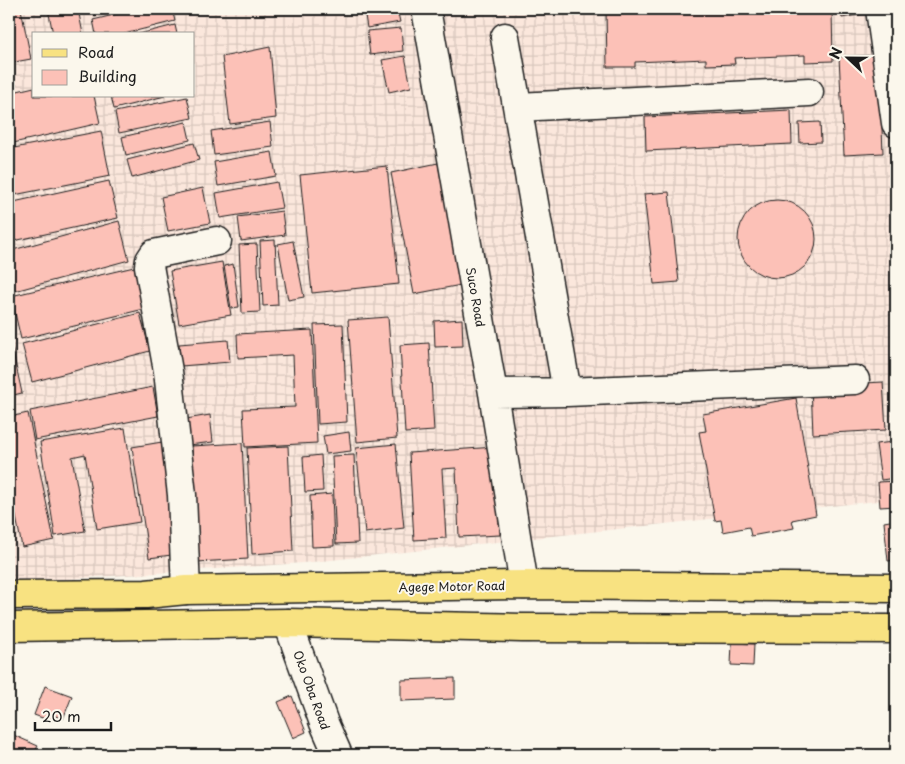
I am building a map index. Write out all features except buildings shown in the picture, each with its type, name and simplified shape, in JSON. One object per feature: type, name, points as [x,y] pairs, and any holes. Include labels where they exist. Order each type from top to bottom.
[{"type":"main road","name":"Agege Motor Road","points":[[9,595],[146,594],[186,590],[524,585],[896,588]]},
{"type":"main road","points":[[9,627],[288,623],[522,628],[896,629]]},
{"type":"street","name":"Suco Road","points":[[426,9],[493,393],[524,585]]},
{"type":"street","points":[[880,9],[896,123]]},
{"type":"street","points":[[505,36],[567,392]]},
{"type":"street","points":[[518,107],[809,92]]},
{"type":"street","points":[[186,590],[182,495],[168,371],[149,266],[154,254],[217,241]]},
{"type":"street","points":[[493,393],[567,392],[855,380]]},
{"type":"street","name":"Oko Oba Road","points":[[288,623],[324,724],[338,755]]},
{"type":"shaded area","points":[[9,9],[896,9],[896,499],[303,563],[9,583]]},
{"type":"shaded area","points":[[896,749],[896,755],[620,755]]}]
